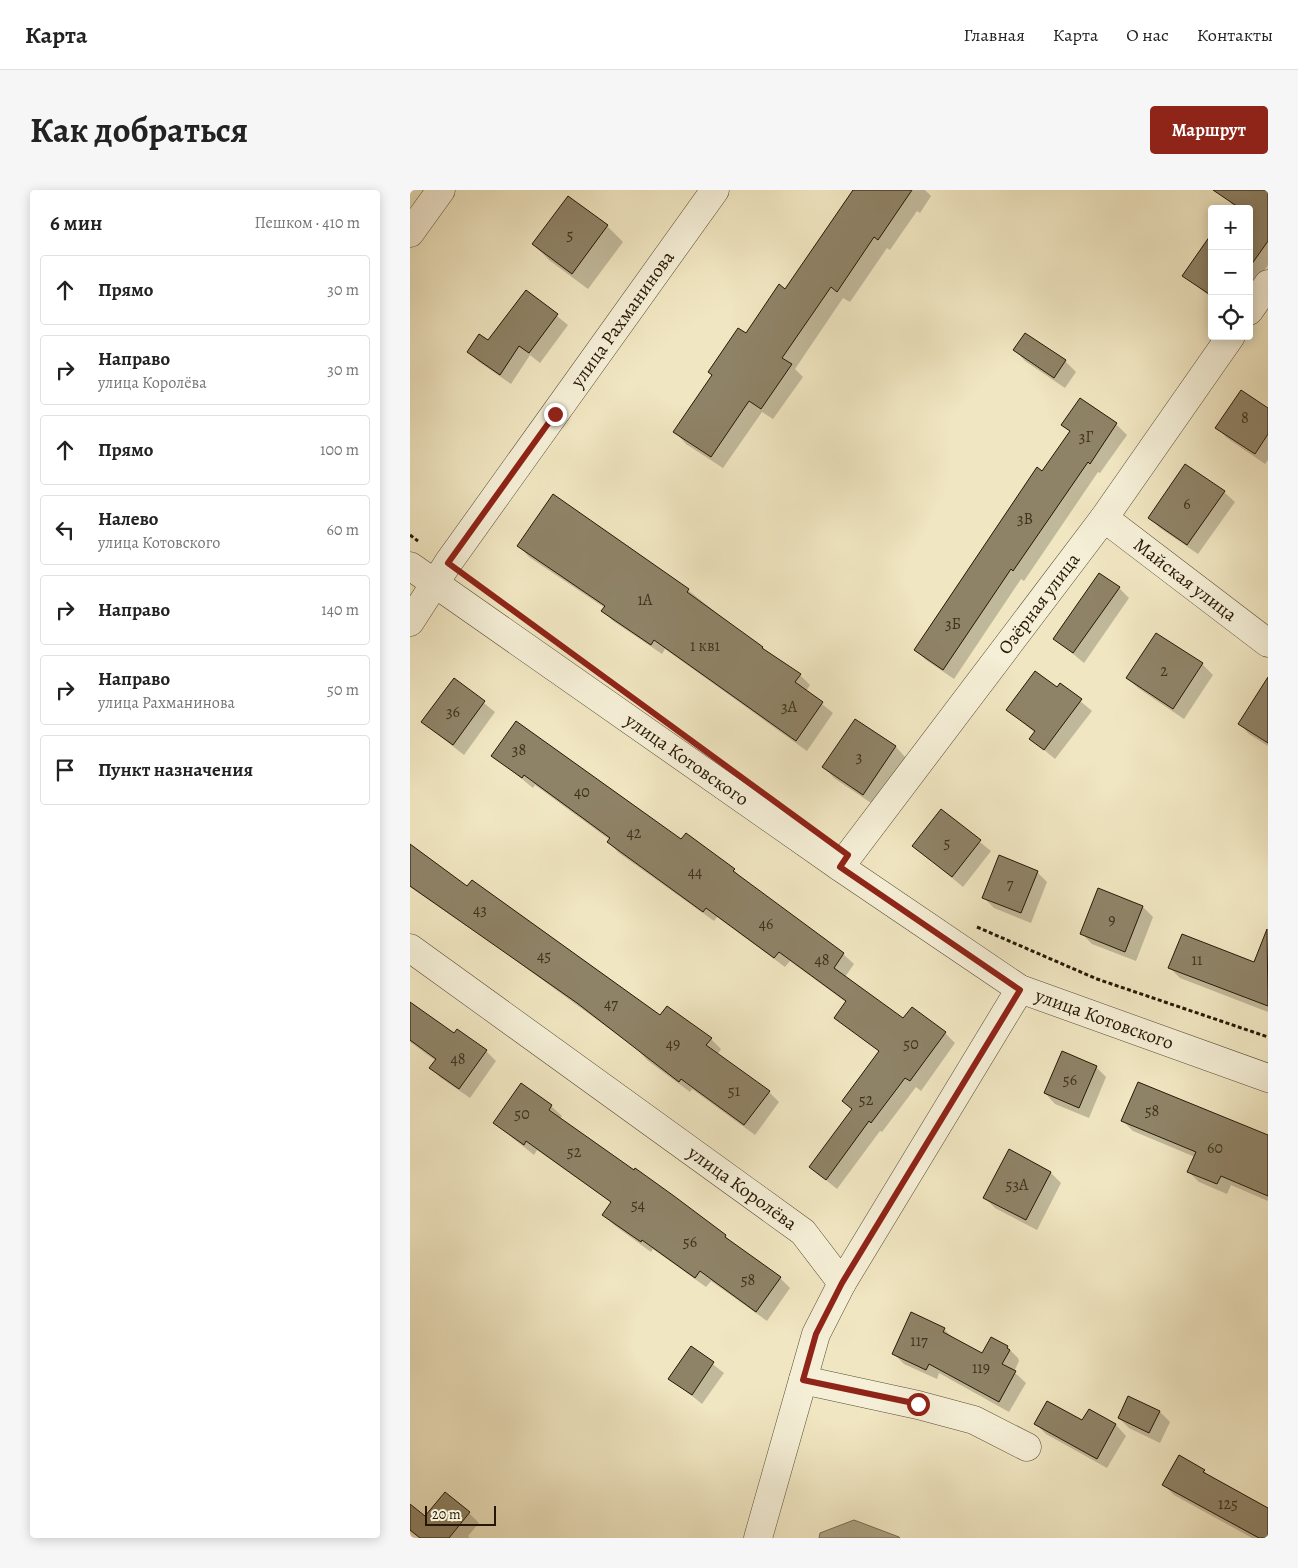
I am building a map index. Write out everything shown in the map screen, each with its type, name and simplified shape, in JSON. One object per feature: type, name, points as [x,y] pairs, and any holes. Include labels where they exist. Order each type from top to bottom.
[{"type":"street","points":[[410,233],[441,190]]},
{"type":"street","name":"улица Рахманинова","points":[[410,622],[442,573],[715,190]]},
{"type":"street","points":[[1253,305],[1268,284]]},
{"type":"street","name":"Озёрная улица","points":[[840,867],[1104,518],[1228,340]]},
{"type":"street","name":"Майская улица","points":[[1104,518],[1268,643]]},
{"type":"street","name":"улица Котовского","points":[[410,566],[442,573],[840,867],[1020,990],[1268,1078]]},
{"type":"street","name":"улица Королёва","points":[[410,948],[803,1232],[842,1283]]},
{"type":"street","points":[[758,1538],[816,1334],[842,1283],[1020,990]]},
{"type":"street","points":[[803,1380],[918,1404],[974,1420],[1026,1447]]},
{"type":"path","points":[[410,536],[442,573]]},
{"type":"path","points":[[974,926],[1097,980],[1268,1037]]},
{"type":"shaded area","points":[[854,1520],[900,1538],[819,1538],[820,1533]]},
{"type":"building","points":[[853,190],[912,190],[878,240],[874,237],[837,292],[831,287],[782,358],[792,364],[761,409],[749,401],[711,457],[673,432],[712,375],[708,372],[738,328],[746,333],[779,284],[785,289]]},
{"type":"building","points":[[1213,190],[1268,190],[1268,241],[1253,262],[1253,205],[1235,205]]},
{"type":"building","points":[[568,196],[608,225],[572,274],[532,244]]},
{"type":"building","points":[[1208,239],[1208,293],[1182,276]]},
{"type":"building","points":[[526,290],[558,314],[529,353],[519,346],[500,375],[467,352],[479,334],[488,340]]},
{"type":"building","points":[[1025,333],[1066,360],[1054,378],[1013,350]]},
{"type":"building","points":[[1241,390],[1268,408],[1268,434],[1255,454],[1215,428]]},
{"type":"building","points":[[1080,398],[1117,423],[1013,571],[1011,569],[943,670],[914,650],[1037,467],[1042,471],[1070,431],[1061,425]]},
{"type":"building","points":[[1185,464],[1225,491],[1187,545],[1148,518]]},
{"type":"building","points":[[553,494],[689,589],[687,592],[762,648],[801,674],[795,682],[823,702],[796,741],[654,640],[651,645],[601,611],[605,606],[517,546]]},
{"type":"building","points":[[1099,573],[1120,587],[1073,653],[1053,639]]},
{"type":"building","points":[[1156,633],[1203,663],[1173,709],[1126,678]]},
{"type":"building","points":[[1035,671],[1057,687],[1060,683],[1082,699],[1044,750],[1029,739],[1035,731],[1006,710]]},
{"type":"building","points":[[1268,677],[1268,743],[1238,724]]},
{"type":"building","points":[[454,678],[485,701],[453,745],[421,722]]},
{"type":"building","points":[[855,719],[896,746],[863,795],[822,767]]},
{"type":"building","points":[[516,721],[681,839],[686,833],[735,869],[733,871],[844,953],[834,968],[903,1018],[912,1007],[946,1032],[910,1081],[905,1078],[871,1123],[869,1121],[826,1180],[809,1167],[852,1109],[842,1101],[879,1051],[834,1018],[846,1001],[779,952],[774,958],[706,908],[703,912],[607,842],[610,838],[524,775],[522,778],[491,756]]},
{"type":"building","points":[[941,809],[981,840],[952,877],[912,846]]},
{"type":"building","points":[[410,844],[467,886],[472,880],[660,1015],[667,1006],[712,1038],[706,1045],[770,1091],[744,1125],[681,1079],[679,1082],[577,1003],[410,886]]},
{"type":"building","points":[[999,855],[1038,871],[1021,913],[982,898]]},
{"type":"building","points":[[1098,888],[1143,906],[1125,952],[1080,934]]},
{"type":"building","points":[[1267,929],[1268,1006],[1168,968],[1182,934],[1254,962]]},
{"type":"building","points":[[410,1002],[454,1033],[457,1029],[487,1050],[459,1089],[429,1068],[436,1059],[410,1040]]},
{"type":"building","points":[[1062,1051],[1097,1066],[1079,1108],[1044,1093]]},
{"type":"building","points":[[1138,1082],[1268,1135],[1268,1196],[1221,1176],[1217,1184],[1187,1172],[1196,1152],[1121,1121]]},
{"type":"building","points":[[521,1083],[552,1105],[549,1110],[674,1196],[726,1235],[725,1237],[781,1277],[756,1312],[700,1271],[695,1278],[642,1240],[641,1242],[602,1215],[611,1202],[526,1141],[524,1145],[493,1123]]},
{"type":"building","points":[[1009,1149],[1051,1172],[1026,1220],[983,1198]]},
{"type":"building","points":[[911,1312],[945,1328],[943,1332],[982,1353],[991,1337],[1008,1346],[1007,1348],[1010,1350],[1002,1364],[1016,1371],[999,1402],[929,1364],[926,1370],[892,1354]]},
{"type":"building","points":[[691,1346],[714,1362],[692,1395],[668,1379]]},
{"type":"building","points":[[1128,1396],[1160,1411],[1149,1433],[1118,1418]]},
{"type":"building","points":[[1047,1401],[1082,1420],[1089,1409],[1116,1424],[1097,1459],[1034,1424]]},
{"type":"building","points":[[1179,1455],[1205,1470],[1203,1472],[1268,1508],[1268,1538],[1259,1538],[1162,1485]]},
{"type":"building","points":[[445,1492],[470,1512],[449,1538],[420,1538],[410,1530],[410,1504],[425,1516]]},
{"type":"route","points":[[555,414],[448,563],[848,855],[840,867],[1020,990],[842,1283],[816,1334],[803,1380],[918,1404]]}]
